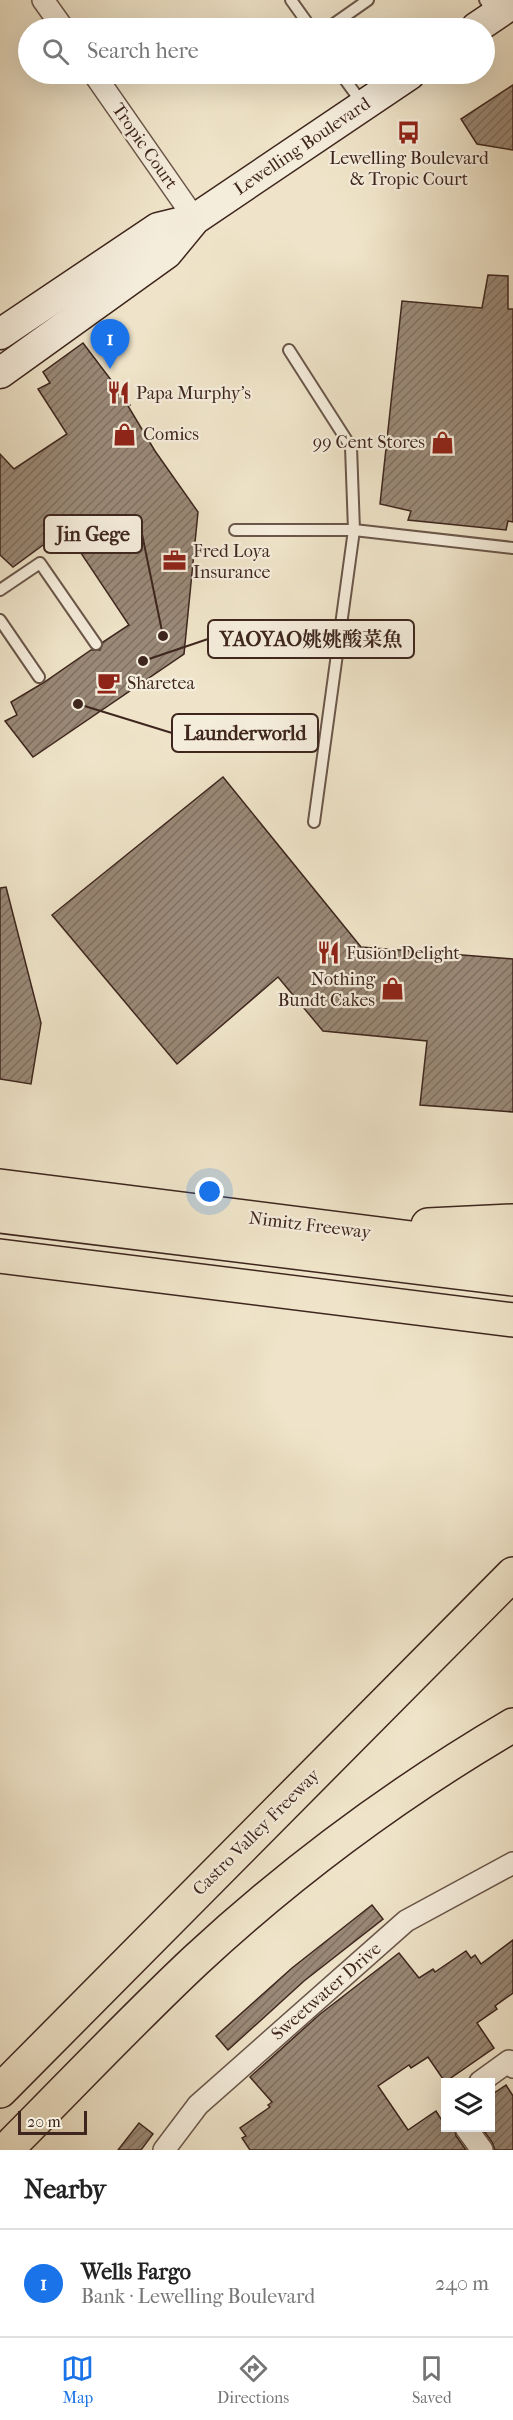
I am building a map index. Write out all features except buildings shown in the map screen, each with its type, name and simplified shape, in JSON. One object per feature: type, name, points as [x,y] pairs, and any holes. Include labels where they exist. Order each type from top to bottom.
[{"type":"highway","points":[[0,1174],[117,1200]]},
{"type":"highway","name":"Nimitz Freeway","points":[[0,1186],[513,1251]]},
{"type":"highway","points":[[0,1216],[513,1279]]},
{"type":"highway","points":[[345,1230],[513,1221]]},
{"type":"highway","points":[[0,1256],[513,1320]]},
{"type":"highway","points":[[327,1297],[513,1343]]},
{"type":"highway","name":"Castro Valley Freeway","points":[[0,2091],[513,1574]]},
{"type":"highway","points":[[6,2150],[189,1967],[271,1895],[325,1851],[389,1804],[513,1725]]},
{"type":"main road","name":"Lewelling Boulevard","points":[[0,373],[167,253],[195,219],[395,84]]},
{"type":"main road","name":"Lewelling Boulevard","points":[[0,334],[158,228],[195,219]]},
{"type":"street","points":[[43,0],[56,18]]},
{"type":"street","name":"Tropic Court","points":[[101,84],[195,219]]},
{"type":"street","name":"Sweetwater Drive","points":[[164,2150],[198,2105],[406,1921],[513,1863]]},
{"type":"street","points":[[486,2078],[509,2061],[513,2067]]},
{"type":"street","points":[[469,2132],[482,2150]]},
{"type":"lane","points":[[291,0],[304,18]]},
{"type":"lane","points":[[342,18],[368,0]]},
{"type":"lane","points":[[348,84],[363,105]]},
{"type":"lane","points":[[289,350],[351,447],[354,530],[314,822]]},
{"type":"lane","points":[[236,530],[354,530],[513,548]]},
{"type":"lane","points":[[0,590],[40,563],[96,644]]},
{"type":"lane","points":[[0,620],[39,677]]},
{"type":"place","name":"Lewelling Boulevard & Tropic Court","points":[[409,132]]},
{"type":"place","name":"Wells Fargo","points":[[110,369]]},
{"type":"place","name":"Papa Murphy's","points":[[118,393]]},
{"type":"place","name":"Comics","points":[[125,434]]},
{"type":"place","name":"99 Cent Stores","points":[[443,442]]},
{"type":"place","name":"Fred Loya Insurance","points":[[175,561]]},
{"type":"place","name":"Jin Gege","points":[[163,636]]},
{"type":"place","name":"YAOYAO姚姚酸菜魚","points":[[143,661]]},
{"type":"place","name":"Sharetea","points":[[109,683]]},
{"type":"place","name":"Launderworld","points":[[78,704]]},
{"type":"place","name":"Fusion Delight","points":[[328,953]]},
{"type":"place","name":"Nothing Bundt Cakes","points":[[393,989]]}]
